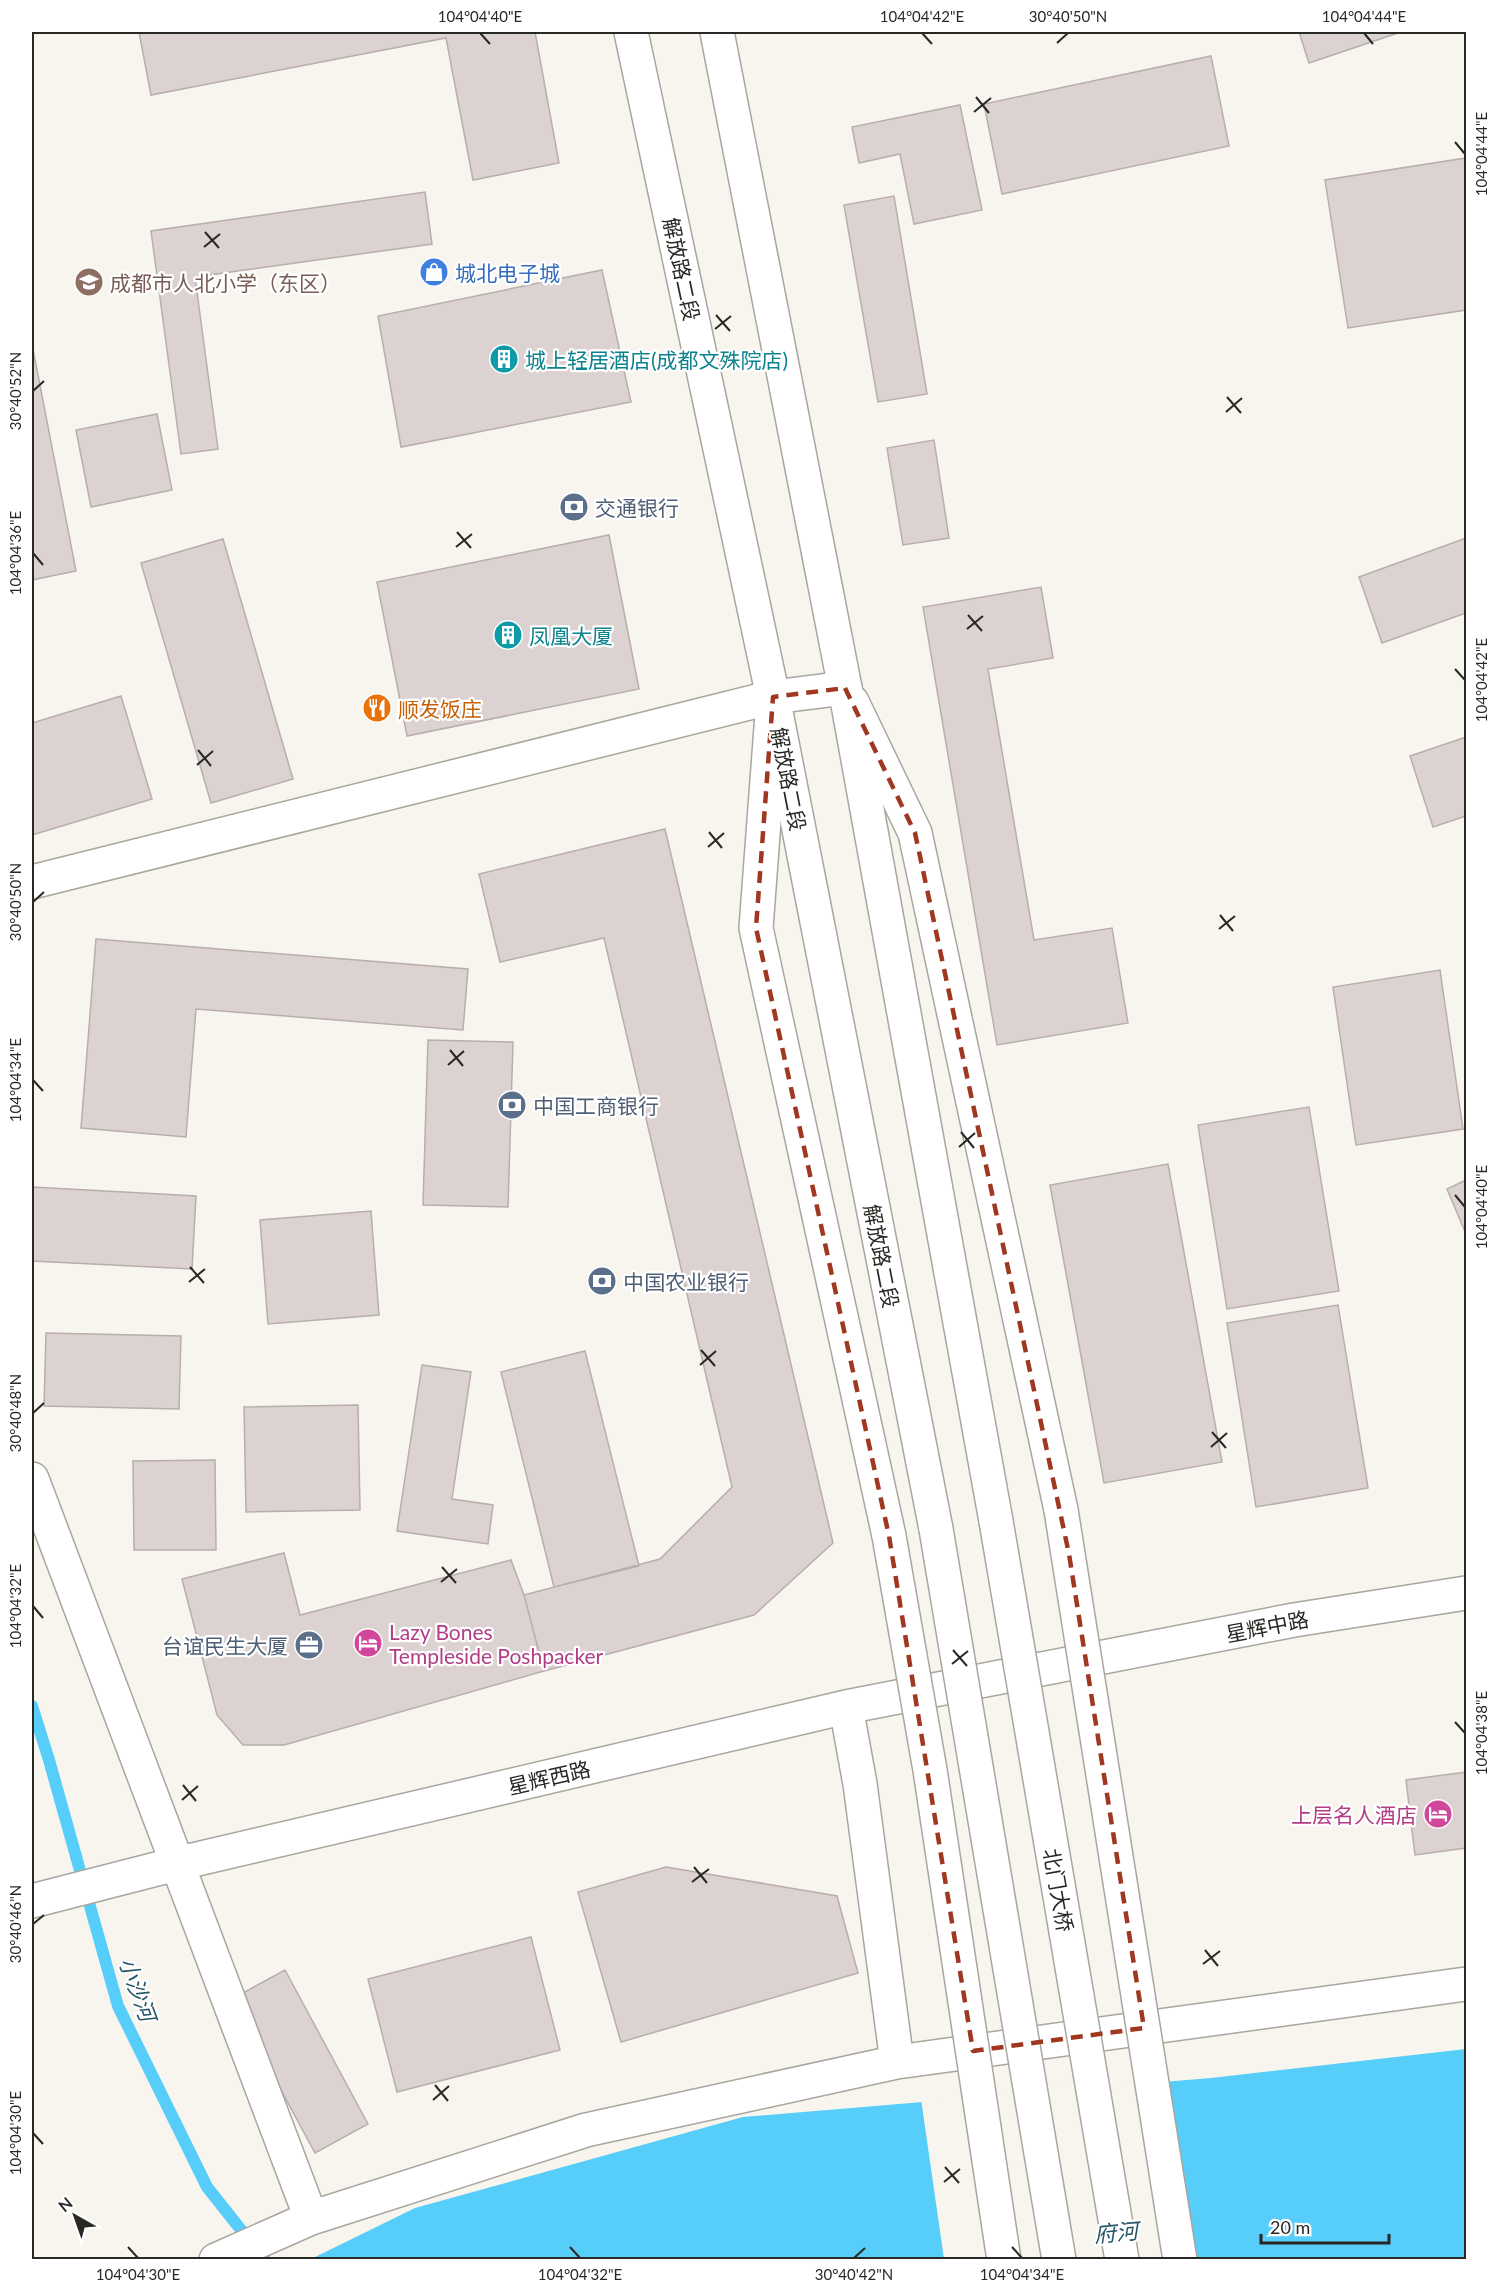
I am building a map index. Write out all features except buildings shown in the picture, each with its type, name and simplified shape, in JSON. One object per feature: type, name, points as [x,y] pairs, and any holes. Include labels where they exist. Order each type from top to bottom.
[{"type":"street","name":"解放路二段","points":[[631,32],[773,697],[936,1530],[1059,2259]]},
{"type":"street","points":[[717,32],[845,688],[915,833],[1061,1510],[1180,2259]]},
{"type":"street","points":[[32,882],[773,697],[845,688]]},
{"type":"street","name":"北门大桥","points":[[845,688],[996,1521],[1122,2259]]},
{"type":"street","points":[[773,697],[756,928],[889,1536],[930,1770],[1004,2259]]},
{"type":"street","points":[[32,1479],[310,2218]]},
{"type":"street","name":"星辉中路","points":[[1068,1664],[1294,1620],[1467,1593]]},
{"type":"street","name":"星辉西路","points":[[32,1901],[176,1864],[846,1707],[1068,1664]]},
{"type":"street","points":[[846,1707],[860,1784],[897,2062]]},
{"type":"street","points":[[221,2257],[310,2218],[586,2130],[897,2062],[1467,1984]]},
{"type":"highlighted area","points":[[845,688],[915,833],[1069,1554],[1144,2028],[973,2051],[889,1536],[756,928],[773,697]]},
{"type":"water","name":"府河","points":[[1466,2049],[1466,2259],[309,2260],[415,2208],[743,2117],[1211,2078]]},
{"type":"pier","points":[[1167,2079],[1194,2259],[944,2259],[921,2099]]},
{"type":"waterway","name":"小沙河","points":[[32,1706],[118,2006],[207,2187],[265,2260]]},
{"type":"place","name":"城北电子城","points":[[434,272]]},
{"type":"place","name":"成都市人北小学（东区）","points":[[89,282]]},
{"type":"place","name":"城上轻居酒店(成都文殊院店)","points":[[504,359]]},
{"type":"place","name":"交通银行","points":[[574,507]]},
{"type":"place","name":"凤凰大厦","points":[[508,635]]},
{"type":"place","name":"顺发饭庄","points":[[377,708]]},
{"type":"place","name":"中国工商银行","points":[[512,1105]]},
{"type":"place","name":"中国农业银行","points":[[602,1281]]},
{"type":"place","name":"Lazy Bones Templeside Poshpacker","points":[[368,1643]]},
{"type":"place","name":"台谊民生大厦","points":[[309,1645]]},
{"type":"place","name":"上层名人酒店","points":[[1438,1814]]}]
